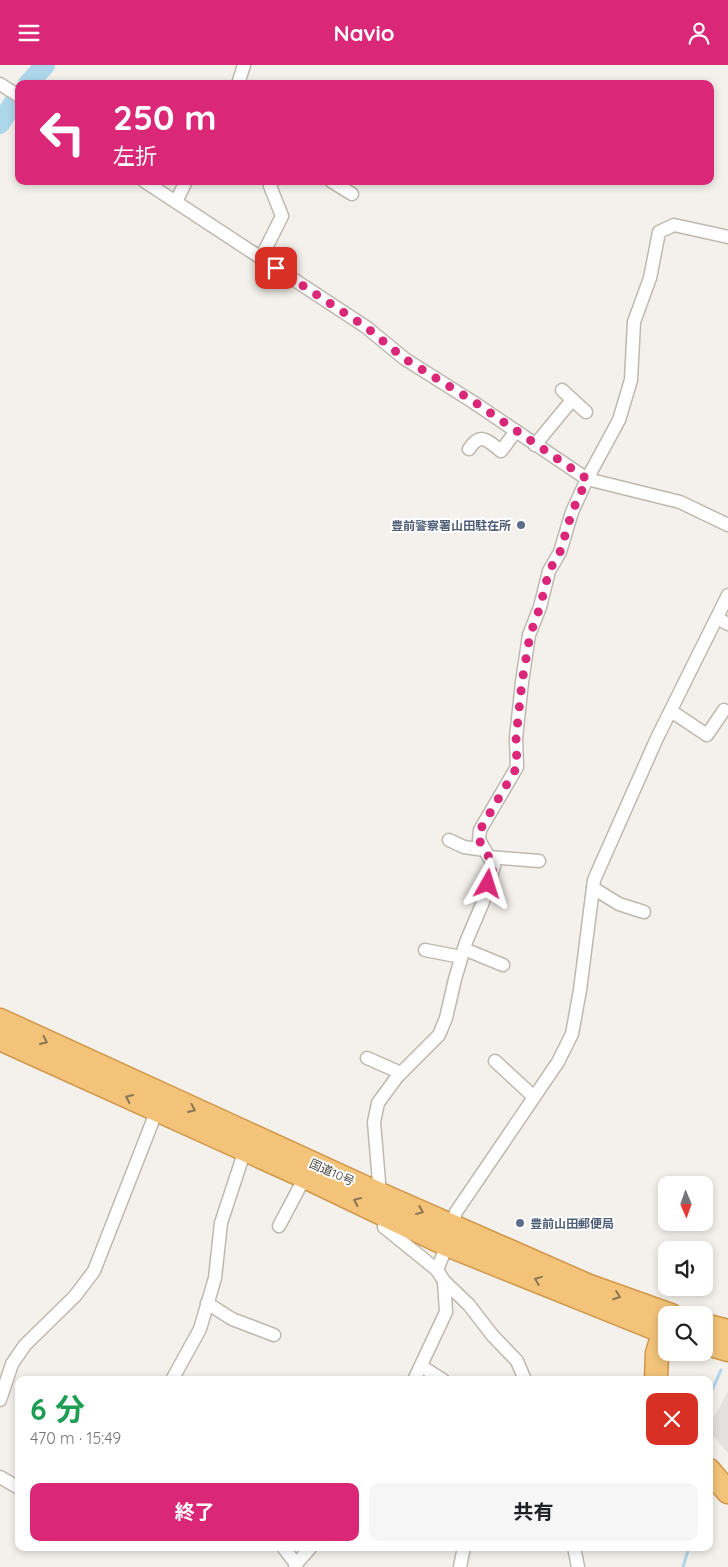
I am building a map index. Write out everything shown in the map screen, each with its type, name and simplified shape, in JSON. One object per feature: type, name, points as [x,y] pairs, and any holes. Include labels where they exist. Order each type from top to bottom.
[{"type":"highway","name":"国道10号","points":[[0,1020],[160,1103],[245,1151],[387,1215],[450,1235],[658,1318]]},
{"type":"highway","name":"国道10号","points":[[0,1039],[380,1194],[450,1235]]},
{"type":"highway","points":[[713,1327],[728,1331]]},
{"type":"highway","points":[[713,1346],[728,1350]]},
{"type":"highway","name":"国道10号","points":[[656,1376],[658,1350]]},
{"type":"highway","points":[[713,1475],[728,1492]]},
{"type":"street","points":[[239,80],[244,65]]},
{"type":"street","points":[[0,84],[15,93]]},
{"type":"street","points":[[150,185],[366,327],[405,359],[473,401],[587,479],[680,502],[728,525]]},
{"type":"street","points":[[176,202],[184,185]]},
{"type":"street","points":[[261,258],[282,216],[271,185]]},
{"type":"street","points":[[337,185],[352,194]]},
{"type":"street","points":[[523,1376],[517,1361],[493,1337],[469,1305],[444,1281],[437,1270],[384,1227],[387,1215],[380,1194],[374,1122],[378,1103],[401,1073],[439,1035],[446,1018],[462,953],[483,902],[494,866],[479,840],[480,830],[517,767],[516,738],[522,682],[530,635],[540,607],[549,571],[560,552],[572,512],[587,479],[619,420],[631,380],[634,322],[650,278],[658,231],[674,225],[728,237]]},
{"type":"street","points":[[562,390],[586,412]]},
{"type":"street","points":[[535,445],[572,400]]},
{"type":"street","points":[[469,449],[474,441],[485,439],[501,451],[516,431]]},
{"type":"street","points":[[437,1270],[456,1212],[558,1062],[572,1034],[594,880],[657,738],[723,621],[728,595]]},
{"type":"street","points":[[671,711],[707,735],[724,710]]},
{"type":"street","points":[[448,840],[487,854],[539,861]]},
{"type":"street","points":[[593,888],[619,904],[644,912]]},
{"type":"street","points":[[424,950],[462,953],[503,965]]},
{"type":"street","points":[[367,1058],[401,1073]]},
{"type":"street","points":[[495,1061],[534,1097]]},
{"type":"street","points":[[0,1400],[12,1364],[25,1345],[75,1296],[94,1271],[160,1103]]},
{"type":"street","points":[[174,1376],[200,1329],[215,1278],[221,1223],[245,1151]]},
{"type":"street","points":[[279,1226],[304,1177]]},
{"type":"street","points":[[416,1376],[446,1312],[444,1281]]},
{"type":"street","points":[[207,1303],[232,1319],[274,1335]]},
{"type":"street","points":[[421,1366],[437,1376]]},
{"type":"street","points":[[1,1482],[15,1487]]},
{"type":"street","points":[[286,1551],[296,1565],[308,1551]]},
{"type":"street","points":[[460,1567],[463,1551]]},
{"type":"street","points":[[575,1551],[578,1567]]},
{"type":"shaded area","points":[[728,1391],[728,1453],[713,1436],[713,1419]]},
{"type":"waterway","points":[[32,80],[45,65]]},
{"type":"waterway","points":[[0,124],[15,100]]},
{"type":"waterway","points":[[713,1388],[721,1370]]},
{"type":"waterway","points":[[683,1567],[688,1551]]},
{"type":"place","name":"豊前警察署山田駐在所","points":[[521,525]]},
{"type":"place","name":"豊前山田郵便局","points":[[520,1223]]},
{"type":"route","points":[[276,268],[366,327],[405,359],[473,401],[587,479],[572,512],[560,552],[549,571],[540,607],[530,635],[522,682],[516,738],[517,767],[480,830],[479,840],[494,866],[488,884]]}]
